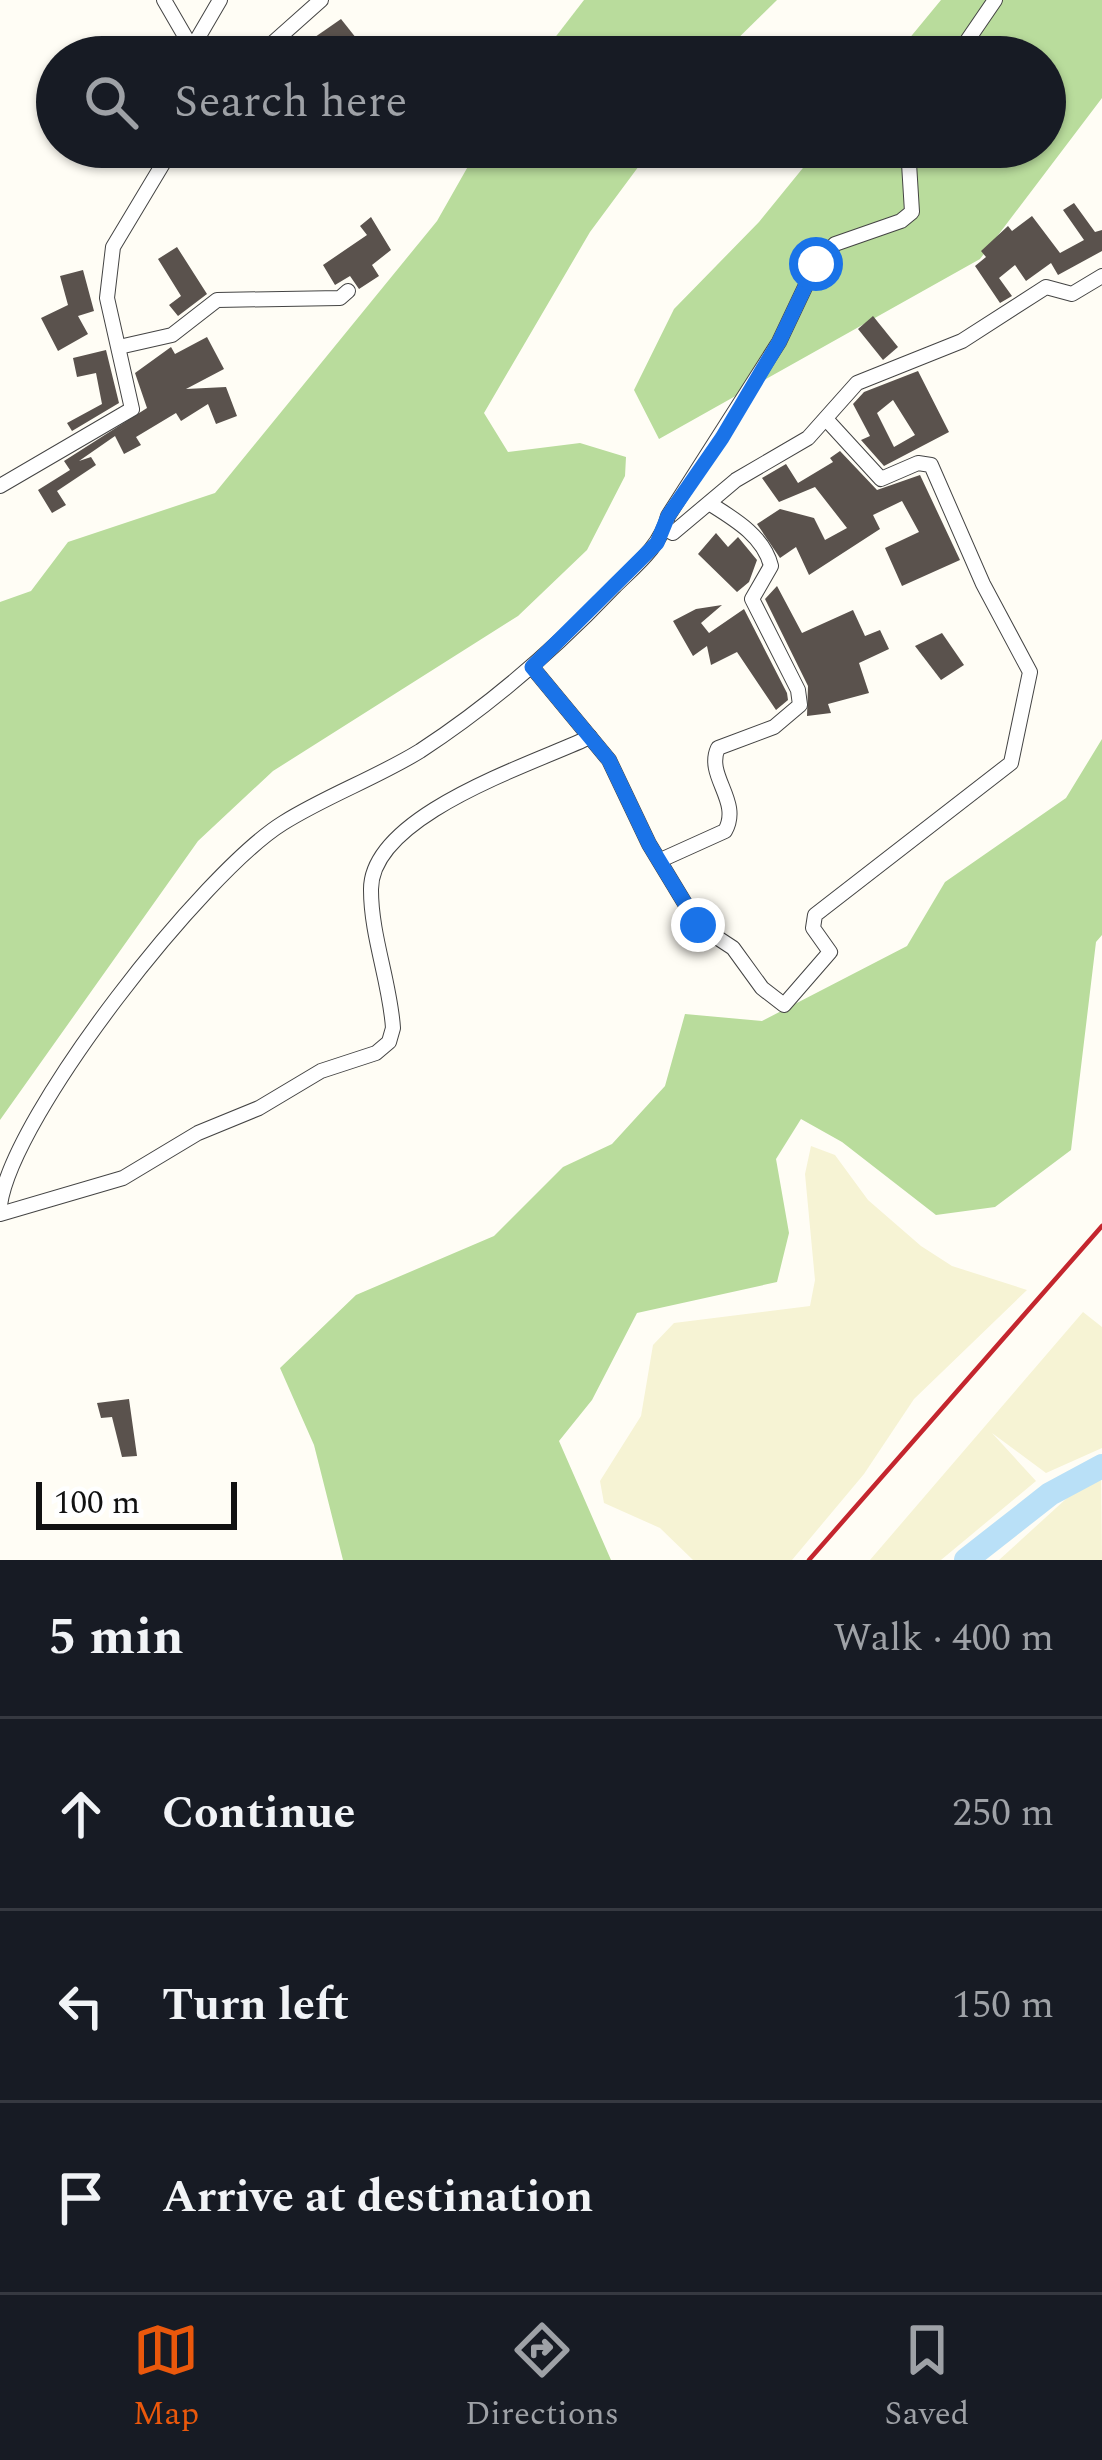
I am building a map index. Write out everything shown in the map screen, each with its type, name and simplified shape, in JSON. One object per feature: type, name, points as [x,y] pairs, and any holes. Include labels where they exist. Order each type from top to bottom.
[{"type":"street","points":[[164,0],[184,36]]},
{"type":"street","points":[[202,36],[220,0]]},
{"type":"street","points":[[281,36],[321,0]]},
{"type":"street","points":[[970,36],[995,0]]},
{"type":"street","points":[[0,486],[131,409],[107,298],[113,247],[160,168]]},
{"type":"street","points":[[590,737],[422,815],[388,846],[370,887],[393,1028],[388,1042],[376,1053],[320,1071],[123,1178],[0,1209],[16,1149],[42,1105],[100,1021],[235,862],[284,822],[417,753],[532,667],[665,529],[668,516],[779,342],[816,264],[835,244],[901,221],[912,212],[909,168]]},
{"type":"street","points":[[665,529],[673,533],[712,505],[736,480],[808,438],[856,383],[962,341],[1046,286],[1072,294],[1102,276]]},
{"type":"street","points":[[118,347],[172,335],[217,300],[340,298],[349,291]]},
{"type":"street","points":[[532,667],[609,760],[649,844],[663,859],[698,925],[733,948],[762,988],[784,1005],[816,975],[830,952],[813,928],[815,915],[1017,755],[1029,665],[983,584],[939,478],[925,462],[881,479],[826,419]]},
{"type":"street","points":[[663,859],[725,831],[730,824],[732,810],[713,762],[718,748],[774,727],[800,705],[798,690],[752,599],[771,566],[768,555],[744,525],[712,505]]},
{"type":"shaded area","points":[[811,1146],[835,1155],[868,1200],[921,1246],[952,1266],[1027,1290],[914,1399],[864,1474],[792,1560],[693,1560],[660,1528],[604,1503],[600,1481],[641,1416],[653,1345],[674,1323],[810,1306],[815,1280],[805,1174]]},
{"type":"shaded area","points":[[1083,1312],[1102,1327],[1102,1448],[1046,1473],[992,1433],[1036,1481],[941,1560],[870,1560]]},
{"type":"shaded area","points":[[1101,1467],[1102,1560],[999,1560]]},
{"type":"green space","points":[[584,0],[777,0],[740,36],[556,36]]},
{"type":"green space","points":[[941,0],[1102,0],[1102,98],[1066,146],[1066,36],[911,36]]},
{"type":"green space","points":[[467,168],[637,168],[590,232],[484,413],[508,452],[580,443],[626,457],[625,476],[587,550],[518,616],[273,771],[198,841],[0,1120],[0,602],[31,591],[68,542],[215,493],[437,221]]},
{"type":"green space","points":[[803,168],[1049,168],[980,259],[659,439],[634,390],[674,309],[759,222]]},
{"type":"green space","points":[[1102,739],[1102,935],[1096,942],[1071,1150],[995,1207],[936,1215],[842,1142],[801,1119],[776,1159],[789,1233],[777,1282],[637,1313],[592,1400],[559,1441],[611,1560],[343,1560],[314,1445],[280,1368],[356,1295],[494,1236],[563,1167],[612,1144],[665,1086],[685,1014],[762,1021],[907,946],[945,882],[1066,798]]},
{"type":"building","points":[[341,19],[354,36],[317,36]]},
{"type":"building","points":[[1074,203],[1095,232],[1102,230],[1102,251],[1058,275],[1051,263],[1026,281],[1015,265],[999,278],[1012,296],[1000,303],[975,266],[986,257],[981,251],[1008,226],[1012,231],[1032,216],[1060,253],[1084,240],[1063,210]]},
{"type":"building","points":[[371,217],[391,250],[372,265],[379,276],[359,289],[350,276],[335,285],[323,265],[367,235],[360,226]]},
{"type":"building","points":[[177,247],[207,294],[178,316],[169,305],[181,296],[158,259]]},
{"type":"building","points":[[83,270],[94,311],[78,316],[88,334],[58,351],[41,318],[68,305],[60,276]]},
{"type":"building","points":[[873,316],[898,347],[883,360],[858,329]]},
{"type":"building","points":[[207,337],[224,369],[186,389],[226,387],[237,416],[216,424],[208,404],[181,421],[176,413],[136,437],[141,445],[124,454],[115,436],[79,461],[91,457],[96,465],[57,491],[66,505],[52,513],[38,490],[70,470],[64,461],[147,408],[135,373],[171,347],[175,354]]},
{"type":"building","points":[[106,350],[119,403],[72,431],[67,423],[102,404],[96,373],[77,377],[73,358]]},
{"type":"building","points":[[918,371],[949,432],[884,466],[861,440],[870,436],[853,404],[864,392]],"holes":[[[893,400],[915,435],[894,447],[877,413]]]},
{"type":"building","points":[[840,451],[877,490],[920,475],[960,560],[902,586],[885,548],[919,532],[902,501],[873,515],[880,529],[809,575],[796,547],[780,558],[757,524],[780,509],[814,518],[825,540],[847,528],[815,487],[779,502],[762,478],[786,464],[798,483],[833,462],[830,458]]},
{"type":"building","points":[[716,533],[728,547],[738,537],[757,560],[749,582],[737,592],[698,554]]},
{"type":"building","points":[[777,586],[802,633],[853,610],[865,636],[880,630],[889,649],[859,663],[869,693],[828,704],[831,713],[807,716],[808,686],[765,599]]},
{"type":"building","points":[[722,605],[701,623],[709,633],[744,609],[787,693],[788,700],[776,710],[737,652],[711,665],[707,646],[693,656],[673,621],[696,609]]},
{"type":"building","points":[[942,633],[964,665],[941,680],[915,646]]},
{"type":"building","points":[[129,1399],[137,1456],[122,1457],[112,1417],[101,1418],[97,1403]]},
{"type":"waterway","points":[[966,1560],[1050,1494],[1102,1466]]},
{"type":"railway","points":[[809,1560],[1102,1226]]},
{"type":"route","points":[[698,925],[663,859],[649,844],[609,760],[532,667],[657,543],[668,516],[779,342],[816,264]]}]
